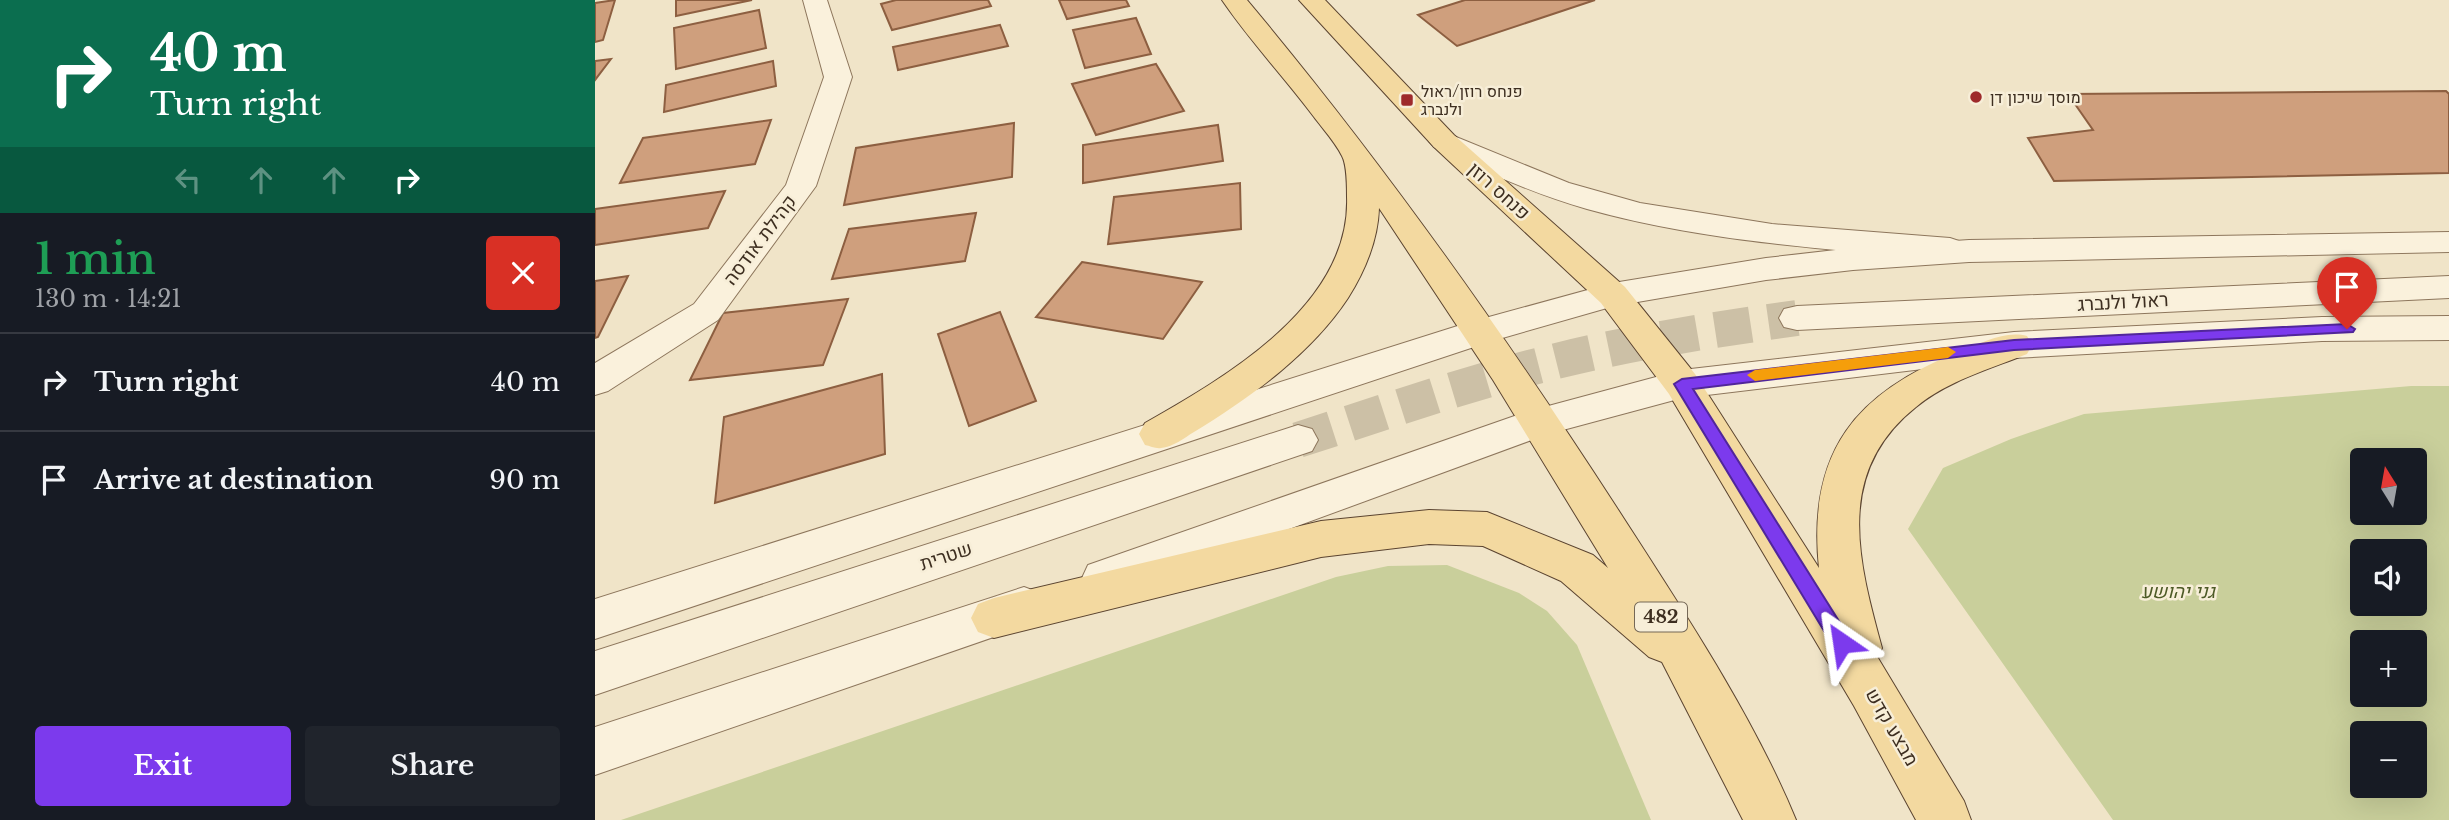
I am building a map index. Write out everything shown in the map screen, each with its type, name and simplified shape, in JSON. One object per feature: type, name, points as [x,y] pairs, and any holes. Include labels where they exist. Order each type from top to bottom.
[{"type":"main road","name":"482","points":[[1234,0],[1358,158],[1540,422],[1632,566],[1685,659],[1770,820]]},
{"type":"main road","name":"פנחס רוזן","points":[[1311,0],[1444,141],[1613,295],[1682,384]]},
{"type":"main road","points":[[1159,434],[1210,405],[1264,367],[1301,330],[1331,294],[1350,264],[1361,232],[1364,200],[1358,158]]},
{"type":"main road","points":[[1871,690],[1846,602],[1838,533],[1838,494],[1854,447],[1882,413],[1905,395],[1953,370],[2014,345]]},
{"type":"main road","name":"מבצע קדש","points":[[1682,384],[1871,690],[1945,820]]},
{"type":"main road","points":[[994,618],[1321,539],[1429,527],[1487,529],[1577,568],[1685,659]]},
{"type":"street","name":"קהילת אודסה","points":[[595,381],[706,312],[801,186],[838,77],[815,0]]},
{"type":"street","points":[[1444,141],[1547,185],[1597,202],[1657,216],[1824,239],[1969,251]]},
{"type":"street","points":[[595,620],[1159,434],[1480,332],[1613,295],[1779,268],[1853,259],[1969,251],[2449,242]]},
{"type":"street","name":"ראול ולנברג","points":[[1797,317],[2449,287]]},
{"type":"street","points":[[595,751],[994,618],[1540,422],[1682,384],[2014,345],[2322,329],[2449,328]]},
{"type":"street","name":"שטרית","points":[[595,673],[1298,440]]},
{"type":"green space","name":"גני יהושע","points":[[2411,386],[2449,386],[2449,820],[2113,820],[1908,529],[1943,468],[2011,439],[2084,414]]},
{"type":"green space","points":[[1447,565],[1519,593],[1547,611],[1577,645],[1651,820],[621,820],[1336,577],[1388,566]]},
{"type":"building","points":[[615,0],[603,40],[595,42],[595,3]]},
{"type":"building","points":[[676,0],[752,0],[676,16]]},
{"type":"building","points":[[896,0],[988,0],[991,6],[892,30],[881,4]]},
{"type":"building","points":[[1059,0],[1126,0],[1129,6],[1067,19]]},
{"type":"building","points":[[1465,0],[1595,0],[1457,46],[1418,15]]},
{"type":"building","points":[[759,10],[766,48],[676,69],[674,28]]},
{"type":"building","points":[[1136,18],[1151,54],[1085,68],[1073,30]]},
{"type":"building","points":[[1000,25],[1008,46],[898,70],[893,47]]},
{"type":"building","points":[[611,59],[595,80],[595,61]]},
{"type":"building","points":[[773,61],[776,86],[664,112],[666,85]]},
{"type":"building","points":[[1156,64],[1184,111],[1096,135],[1072,84]]},
{"type":"building","points":[[2446,91],[2449,94],[2449,173],[2054,181],[2028,138],[2093,130],[2068,94]]},
{"type":"building","points":[[771,120],[755,164],[620,183],[643,138]]},
{"type":"building","points":[[1014,123],[1012,177],[844,205],[856,148]]},
{"type":"building","points":[[1218,125],[1223,161],[1083,183],[1083,145]]},
{"type":"building","points":[[1240,183],[1241,229],[1108,244],[1114,197]]},
{"type":"building","points":[[725,191],[708,228],[595,245],[595,209]]},
{"type":"building","points":[[976,213],[965,261],[832,279],[849,229]]},
{"type":"building","points":[[1082,262],[1202,282],[1163,339],[1036,317]]},
{"type":"building","points":[[628,276],[598,337],[595,338],[595,281]]},
{"type":"building","points":[[848,299],[823,365],[690,380],[723,313]]},
{"type":"building","points":[[1000,312],[1036,401],[969,426],[938,334]]},
{"type":"building","points":[[882,374],[885,454],[715,503],[724,417]]},
{"type":"tunnel","points":[[1298,440],[1480,382],[1573,357],[1668,338],[1797,318]]},
{"type":"slow traffic","points":[[1755,375],[1948,352]]},
{"type":"place","name":"מוסך שיכון דן","points":[[1976,97]]},
{"type":"place","name":"פנחס רוזן/ראול ולנברג","points":[[1407,100]]},
{"type":"route","points":[[1842,643],[1682,384],[2014,345],[2347,329]]}]
